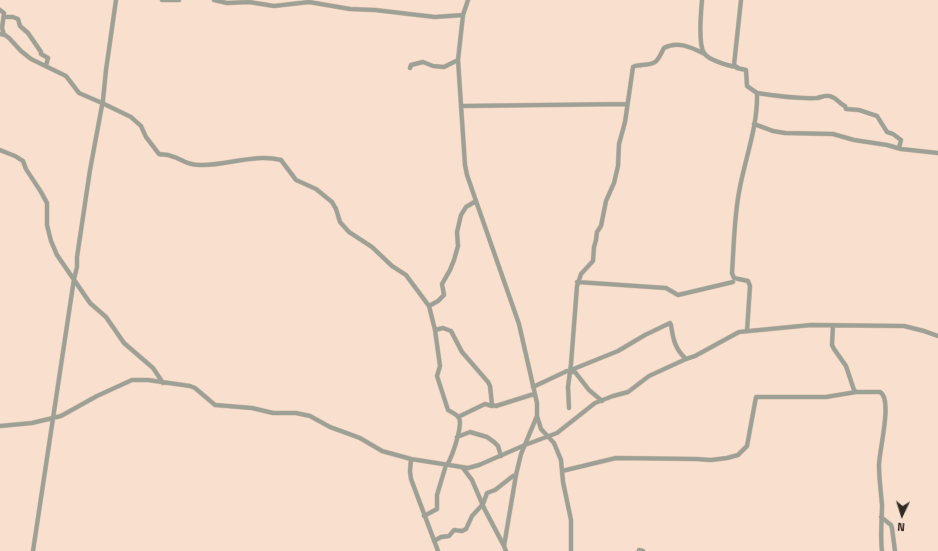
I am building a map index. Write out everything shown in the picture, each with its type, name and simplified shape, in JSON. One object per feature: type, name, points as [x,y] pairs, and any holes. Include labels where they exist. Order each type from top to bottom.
[{"type":"street","points":[[33,551],[52,418],[77,267],[77,257],[90,170],[102,103],[116,0]]},
{"type":"street","points":[[162,0],[179,0]]},
{"type":"street","points":[[214,0],[226,3],[249,2],[274,6],[309,2],[350,9],[375,10],[435,17],[463,15]]},
{"type":"street","points":[[468,0],[463,15],[458,60],[465,165],[467,175],[519,324],[537,403],[537,416],[541,429],[554,443],[561,460],[571,520],[571,551]]},
{"type":"street","points":[[702,0],[700,36],[702,50],[705,54]]},
{"type":"street","points":[[738,67],[734,65],[741,0]]},
{"type":"street","points":[[0,10],[4,13],[5,17],[2,35],[21,51],[66,76],[79,94],[131,117],[141,126],[146,137],[159,154],[170,155],[187,164],[202,165],[214,165],[258,159],[281,160],[296,180],[316,189],[332,202],[340,222],[349,232],[372,247],[392,266],[406,275],[429,306],[435,330],[440,366],[436,376],[448,410],[458,417],[459,425],[457,437],[437,495],[437,509],[424,516]]},
{"type":"street","points":[[5,17],[13,17],[18,19],[20,26],[28,33],[41,54],[48,58],[46,66]]},
{"type":"street","points":[[569,408],[568,386],[572,364],[577,282],[581,274],[593,261],[597,232],[601,226],[606,201],[614,183],[618,166],[619,144],[633,67],[657,62],[664,48],[674,45],[691,48],[724,64],[746,70],[747,86],[757,93],[815,98],[827,95],[832,96],[838,103],[844,106],[846,110],[859,110],[878,117],[887,132],[893,134],[901,140],[899,148]]},
{"type":"street","points":[[410,68],[422,62],[433,66],[445,67],[458,60]]},
{"type":"street","points":[[747,331],[750,286],[748,281],[734,278],[732,273],[735,222],[740,187],[754,124],[757,93]]},
{"type":"street","points":[[461,106],[627,104]]},
{"type":"street","points":[[754,124],[773,131],[833,134],[899,148],[938,153]]},
{"type":"street","points":[[0,150],[23,161],[31,179],[42,192],[47,205],[46,219],[51,241],[57,255],[90,303],[106,317],[124,343],[153,368],[163,383]]},
{"type":"street","points":[[429,306],[438,302],[444,295],[442,284],[450,270],[458,246],[457,232],[461,215],[466,207],[476,201]]},
{"type":"street","points":[[577,282],[666,288],[678,295],[733,282]]},
{"type":"street","points":[[533,387],[567,370],[571,370],[618,351],[645,335],[670,323],[678,352],[686,359]]},
{"type":"street","points":[[0,426],[32,423],[61,416],[97,396],[132,380],[148,380],[196,388],[208,401],[219,406],[252,408],[273,413],[296,413],[310,416],[330,427],[360,438],[382,451],[411,459],[463,468],[472,468],[564,429],[588,408],[602,401],[628,392],[648,376],[695,356],[739,332],[811,324],[904,326],[938,336]]},
{"type":"street","points":[[833,325],[832,345],[846,366],[856,392]]},
{"type":"street","points":[[435,330],[443,328],[451,331],[462,352],[488,382],[490,386],[491,403],[494,406]]},
{"type":"street","points":[[571,370],[575,372],[589,390],[602,401]]},
{"type":"street","points":[[562,471],[616,458],[711,460],[727,458],[738,455],[747,446],[756,397],[826,397],[856,392],[880,392],[884,396],[886,407],[879,466],[881,488],[882,551]]},
{"type":"street","points":[[458,417],[485,404],[494,406],[534,394]]},
{"type":"street","points":[[504,546],[521,454],[537,416]]},
{"type":"street","points":[[457,437],[470,432],[487,437],[498,446],[501,456]]},
{"type":"street","points":[[411,459],[411,479],[438,551]]},
{"type":"street","points":[[463,468],[472,480],[506,551]]},
{"type":"street","points":[[434,541],[441,537],[449,536],[454,530],[462,531],[466,529],[472,516],[483,504],[487,493],[494,492],[516,475]]},
{"type":"street","points":[[881,517],[891,525],[895,551]]}]
